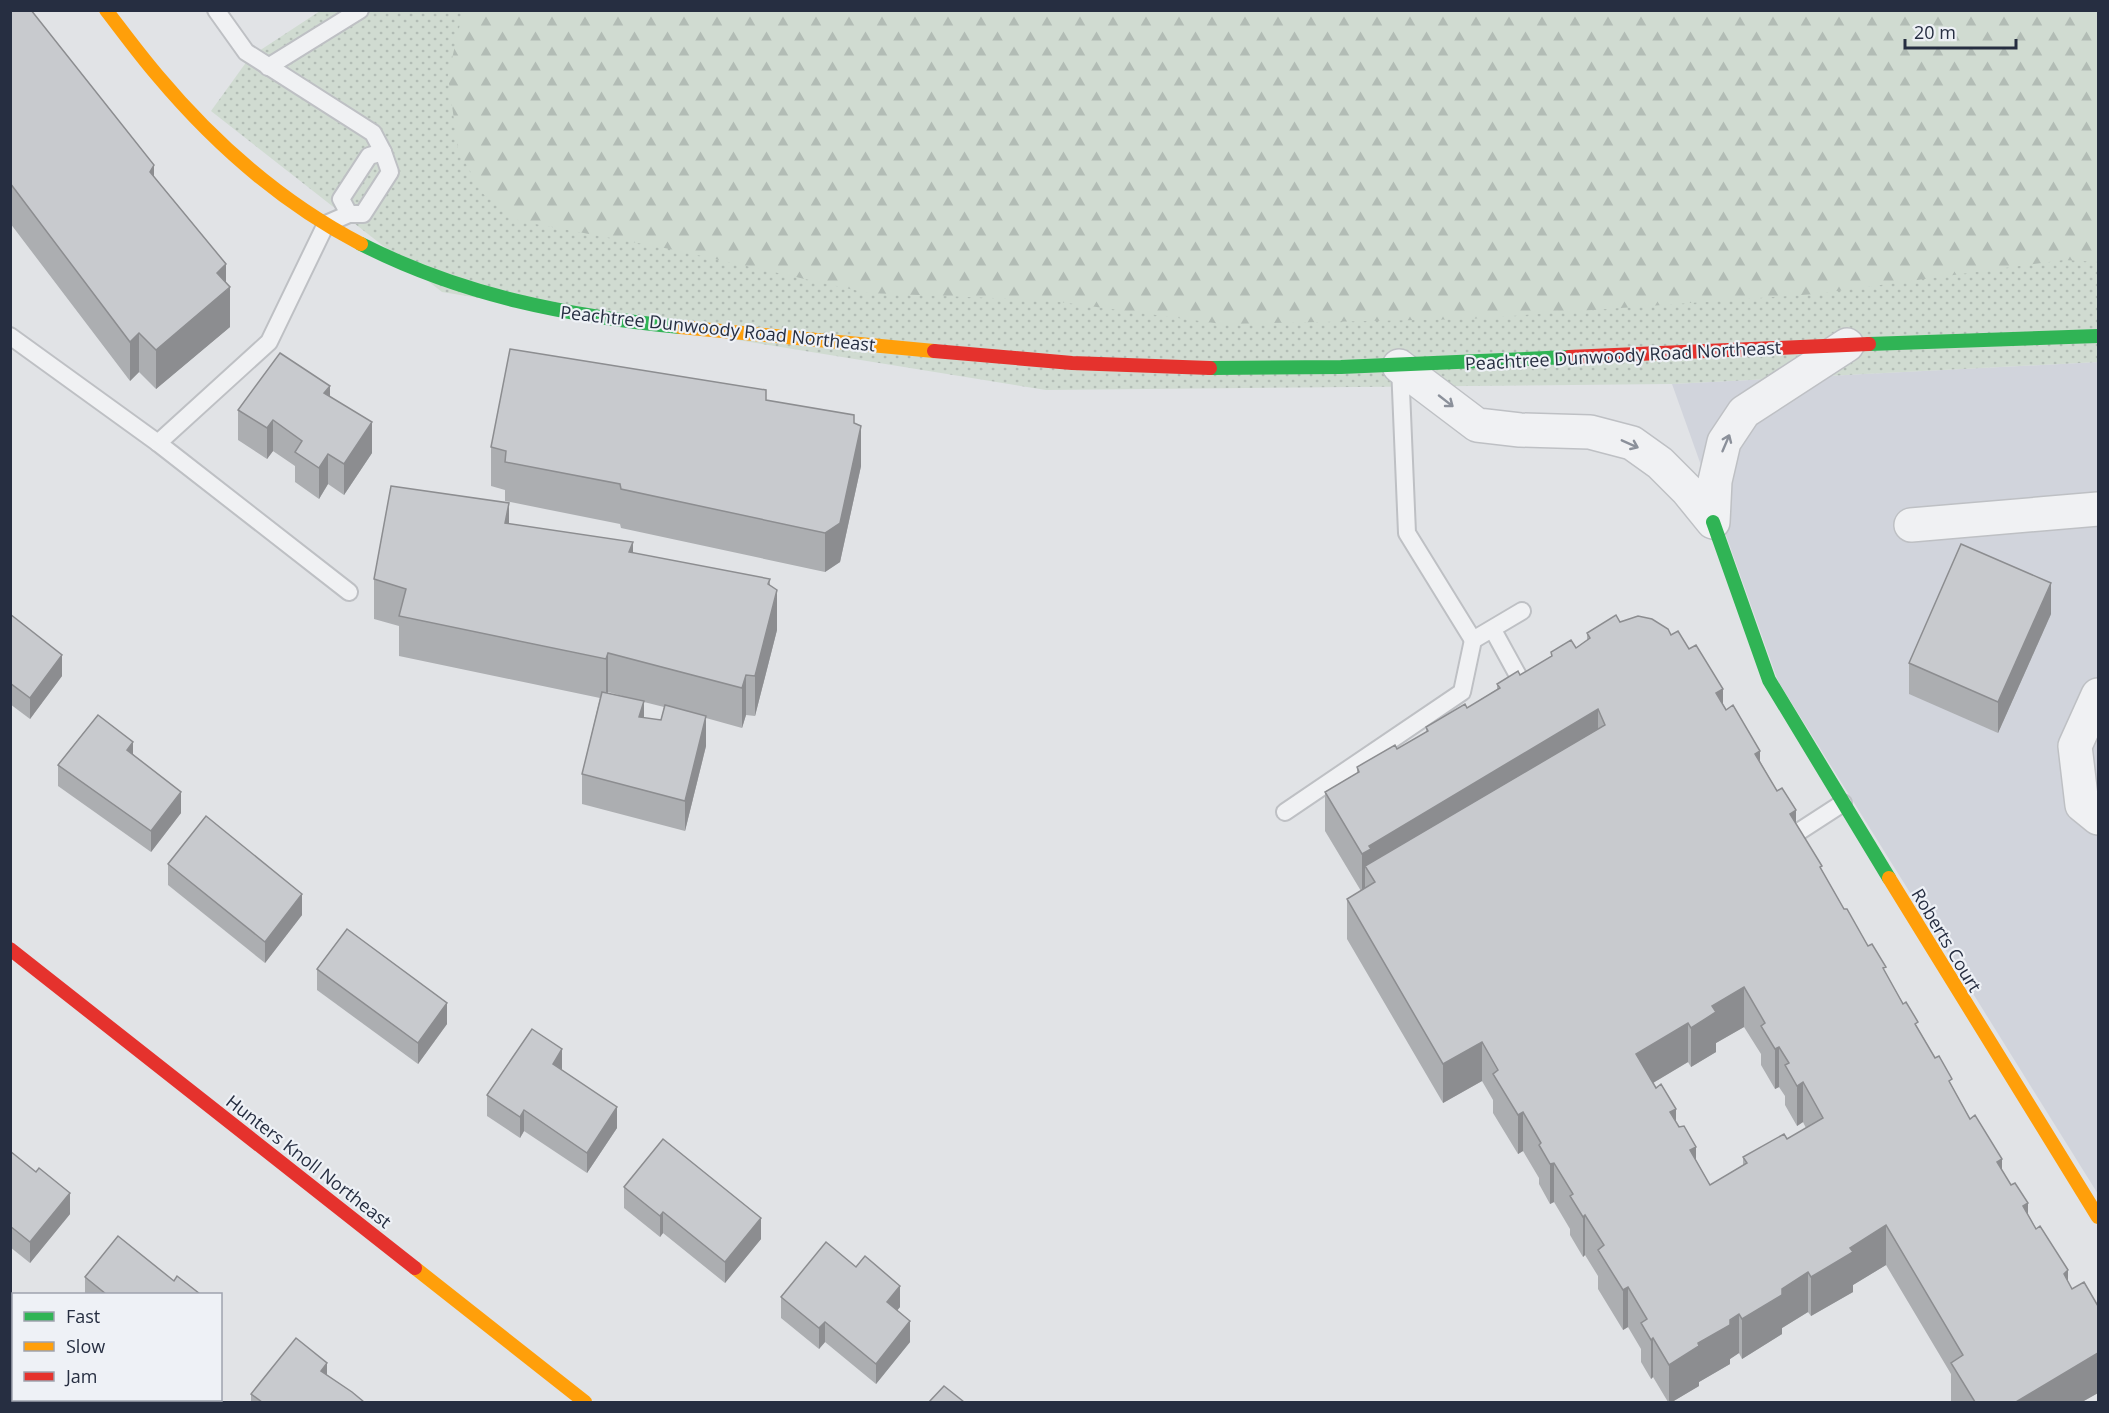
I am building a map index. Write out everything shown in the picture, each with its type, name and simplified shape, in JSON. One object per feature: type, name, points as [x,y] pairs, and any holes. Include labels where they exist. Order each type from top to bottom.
[{"type":"street","name":"Peachtree Dunwoody Road Northeast","points":[[106,10],[164,84],[213,138],[267,183],[326,224],[390,259],[455,284],[536,308],[614,321],[1059,362],[1161,368],[1400,366],[2098,336]]},
{"type":"street","name":"Peachtree Dunwoody Road Northeast","points":[[1713,522],[1715,481],[1724,442],[1744,412],[1847,345]]},
{"type":"street","name":"Peachtree Dunwoody Road Northeast","points":[[1400,366],[1477,425],[1520,430],[1590,432],[1632,443],[1660,463],[1687,490],[1713,522],[1769,680]]},
{"type":"street","points":[[1911,525],[2098,509]]},
{"type":"street","name":"Roberts Court","points":[[1769,680],[1963,1002],[2098,1217]]},
{"type":"street","points":[[2098,694],[2075,746],[2082,805],[2098,818]]},
{"type":"street","name":"Hunters Knoll Northeast","points":[[10,949],[585,1402]]},
{"type":"lane","points":[[158,443],[269,342],[326,224],[349,214],[363,214],[390,172],[384,152],[373,133],[246,52],[216,10]]},
{"type":"lane","points":[[268,67],[360,10]]},
{"type":"lane","points":[[349,214],[341,199],[369,156],[384,152]]},
{"type":"lane","points":[[10,336],[158,443],[349,592]]},
{"type":"lane","points":[[1285,812],[1462,692],[1473,640],[1407,533],[1400,366]]},
{"type":"lane","points":[[1473,640],[1522,611]]},
{"type":"lane","points":[[1493,630],[1535,706]]},
{"type":"lane","points":[[1789,838],[1843,803]]},
{"type":"shaded area","points":[[2098,362],[2098,1194],[1778,681],[1672,384]]},
{"type":"green space","points":[[320,11],[1961,11],[2098,132],[2098,362],[1671,384],[1046,390],[442,292],[211,111],[250,57]]},
{"type":"green space","points":[[463,11],[2098,11],[2098,262],[2064,260],[1815,294],[1469,319],[1222,324],[1045,300],[868,293],[670,249],[519,221],[482,193],[458,149],[448,76]]},
{"type":"building","points":[[10,10],[31,10],[154,165],[150,172],[226,264],[217,273],[230,287],[156,350],[139,333],[130,342],[10,183]]},
{"type":"building","points":[[510,349],[766,390],[766,400],[854,415],[854,423],[861,426],[840,523],[825,533],[621,489],[620,484],[505,462],[506,451],[491,447]]},
{"type":"building","points":[[280,353],[330,386],[324,393],[372,422],[344,464],[328,454],[319,468],[295,452],[302,441],[273,420],[267,428],[238,410]]},
{"type":"building","points":[[391,486],[509,503],[505,523],[633,542],[629,552],[770,579],[768,584],[777,590],[755,676],[746,675],[742,688],[608,653],[606,659],[399,616],[406,589],[374,579]]},
{"type":"building","points":[[1961,544],[2051,583],[1998,702],[1909,663]]},
{"type":"building","points":[[10,614],[62,655],[30,698],[10,683]]},
{"type":"building","points":[[1616,615],[1620,622],[1638,616],[1652,619],[1668,629],[1671,635],[1678,631],[1689,649],[1696,645],[1723,689],[1716,693],[1726,710],[1733,705],[1760,751],[1755,754],[1777,791],[1782,788],[1796,810],[1790,814],[1822,866],[1820,867],[1844,909],[1847,909],[1868,946],[1872,944],[1886,967],[1883,968],[1903,1004],[1906,1002],[1918,1022],[1915,1024],[1935,1058],[1939,1056],[1952,1079],[1949,1081],[1970,1119],[1975,1115],[2002,1159],[1997,1162],[2011,1185],[2015,1183],[2028,1203],[2023,1206],[2036,1229],[2040,1226],[2068,1270],[2064,1274],[2072,1289],[2084,1282],[2098,1306],[2098,1353],[2016,1402],[1975,1402],[1951,1363],[1963,1355],[1886,1225],[1850,1248],[1853,1252],[1811,1277],[1808,1272],[1782,1289],[1782,1295],[1742,1319],[1739,1314],[1730,1320],[1730,1325],[1698,1343],[1699,1346],[1669,1365],[1641,1323],[1647,1319],[1628,1287],[1623,1290],[1598,1250],[1604,1245],[1570,1196],[1573,1194],[1554,1163],[1550,1164],[1523,1112],[1518,1115],[1493,1074],[1498,1070],[1482,1042],[1443,1064],[1347,899],[1375,882],[1365,866],[1605,725],[1598,709],[1369,846],[1371,849],[1362,854],[1325,792],[1359,772],[1357,767],[1395,745],[1397,749],[1428,731],[1426,727],[1465,704],[1467,708],[1500,688],[1497,684],[1518,671],[1520,675],[1552,656],[1551,652],[1571,640],[1576,648],[1590,638],[1587,633]],"holes":[[[1744,987],[1765,1023],[1761,1026],[1775,1049],[1779,1047],[1789,1063],[1785,1065],[1797,1086],[1803,1082],[1823,1118],[1787,1139],[1784,1134],[1743,1157],[1747,1163],[1710,1185],[1690,1150],[1696,1147],[1684,1126],[1679,1127],[1670,1112],[1676,1109],[1661,1084],[1656,1088],[1636,1054],[1688,1023],[1691,1028],[1716,1012],[1712,1006]]]},
{"type":"building","points":[[602,692],[644,701],[639,717],[661,720],[665,705],[706,716],[685,801],[582,774]]},
{"type":"building","points":[[98,715],[133,742],[127,750],[181,792],[151,831],[58,765]]},
{"type":"building","points":[[206,816],[302,894],[265,942],[168,864]]},
{"type":"building","points":[[347,929],[447,1003],[418,1043],[317,969]]},
{"type":"building","points":[[532,1029],[562,1049],[553,1064],[617,1107],[587,1153],[524,1110],[520,1117],[487,1095]]},
{"type":"building","points":[[663,1139],[761,1218],[725,1262],[663,1212],[660,1216],[624,1187]]},
{"type":"building","points":[[10,1151],[36,1172],[39,1168],[70,1193],[30,1242],[10,1226]]},
{"type":"building","points":[[118,1236],[174,1281],[177,1276],[199,1293],[105,1293],[85,1277]]},
{"type":"building","points":[[826,1242],[856,1267],[865,1256],[900,1286],[887,1302],[910,1321],[876,1364],[825,1322],[819,1328],[781,1297]]},
{"type":"building","points":[[296,1338],[327,1363],[321,1371],[364,1402],[262,1402],[251,1394]]},
{"type":"building","points":[[944,1386],[964,1402],[929,1402]]},
{"type":"traffic: fast","points":[[361,244],[438,277],[517,301],[597,317],[680,327]]},
{"type":"traffic: fast","points":[[1869,344],[2098,336]]},
{"type":"traffic: fast","points":[[1210,368],[1341,367],[1569,357]]},
{"type":"traffic: fast","points":[[1713,522],[1769,680],[1889,878]]},
{"type":"traffic: slow","points":[[106,10],[157,75],[226,148],[304,210],[361,244]]},
{"type":"traffic: slow","points":[[680,327],[934,351]]},
{"type":"traffic: slow","points":[[1889,878],[2098,1217]]},
{"type":"traffic: slow","points":[[415,1268],[585,1402]]},
{"type":"traffic: jam","points":[[1569,357],[1869,344]]},
{"type":"traffic: jam","points":[[934,351],[1072,363],[1210,368]]},
{"type":"traffic: jam","points":[[10,949],[415,1268]]}]
